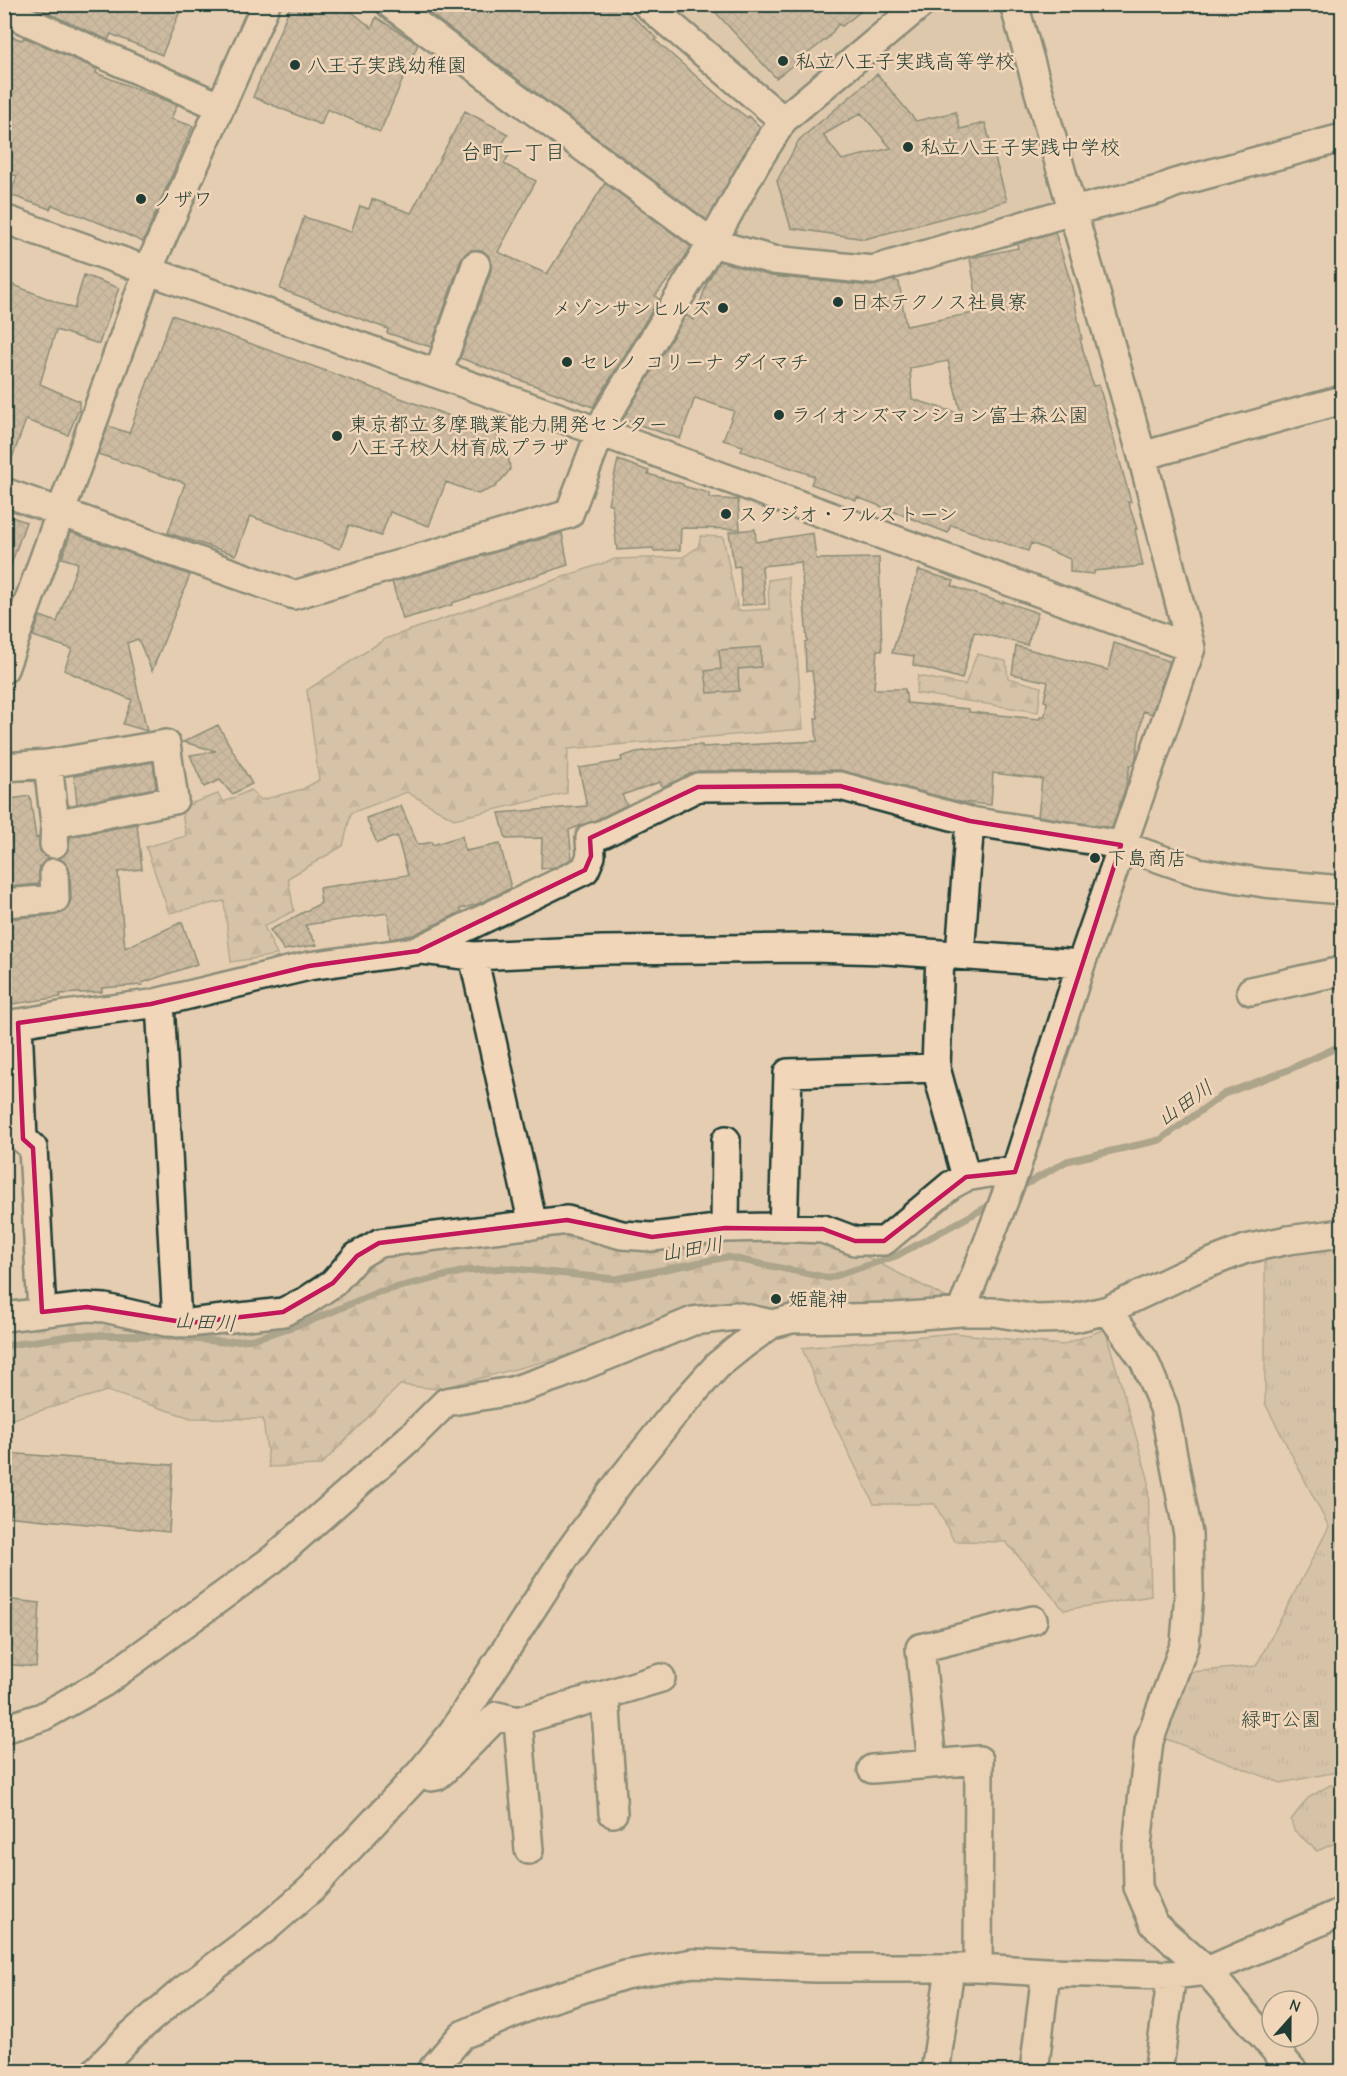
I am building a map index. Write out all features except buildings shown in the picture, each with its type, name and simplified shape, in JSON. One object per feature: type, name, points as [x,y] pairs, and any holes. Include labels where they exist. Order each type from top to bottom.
[{"type":"street","points":[[4,669],[148,270],[266,4]]},
{"type":"street","points":[[390,4],[712,243],[773,260],[873,270],[1072,211],[1158,190],[1174,183],[1342,138]]},
{"type":"street","points":[[646,4],[783,120]]},
{"type":"street","points":[[4,492],[294,595],[569,514],[606,417],[712,243],[756,163],[783,120],[921,4]]},
{"type":"street","points":[[961,1312],[1015,1172],[1081,964],[1191,648],[1142,456],[1014,4]]},
{"type":"street","points":[[4,11],[219,106]]},
{"type":"street","points":[[4,219],[600,432],[1191,648]]},
{"type":"street","points":[[438,374],[476,265]]},
{"type":"street","points":[[1142,456],[1342,400]]},
{"type":"street","points":[[4,767],[48,764],[166,744],[174,800],[54,834],[48,764]]},
{"type":"street","points":[[418,951],[585,870],[591,855],[590,838],[603,834],[698,787],[840,786],[970,821],[1121,845],[1198,872],[1264,883],[1342,890]]},
{"type":"street","points":[[966,1177],[936,1068],[970,821]]},
{"type":"street","points":[[4,903],[55,899],[54,873]]},
{"type":"street","points":[[42,1312],[33,1148],[14,1143],[11,1025],[160,1002],[309,966],[360,957],[418,951],[473,956],[602,950],[812,948],[950,954],[1081,964]]},
{"type":"street","points":[[473,956],[533,1225]]},
{"type":"street","points":[[1251,991],[1342,970]]},
{"type":"street","points":[[160,1002],[177,1323]]},
{"type":"street","points":[[783,1228],[789,1072],[936,1068]]},
{"type":"street","points":[[725,1228],[726,1140]]},
{"type":"street","points":[[4,1317],[87,1306],[177,1323],[283,1312],[306,1301],[333,1283],[357,1256],[380,1243],[567,1220],[622,1235],[652,1237],[725,1228],[783,1228],[823,1229],[855,1241],[884,1240],[951,1185],[966,1177],[1015,1172]]},
{"type":"street","points":[[95,2072],[129,2037],[184,1989],[265,1929],[311,1889],[423,1770],[450,1736],[566,1556],[621,1480],[673,1415],[718,1365],[772,1324],[792,1319],[895,1317],[961,1312],[993,1312],[1057,1320],[1076,1318],[1108,1310],[1199,1267],[1246,1249],[1288,1240],[1342,1233]]},
{"type":"street","points":[[1108,1310],[1144,1360],[1164,1408],[1188,1534],[1189,1592],[1185,1643],[1149,1741],[1137,1845],[1138,1887],[1154,1924],[1207,1971],[1294,2072]]},
{"type":"street","points":[[4,1729],[42,1717],[103,1683],[264,1565],[412,1435],[446,1402],[512,1390],[550,1378],[693,1321],[736,1316],[772,1324]]},
{"type":"street","points":[[932,1763],[920,1648],[1033,1620]]},
{"type":"street","points":[[423,1770],[431,1777],[437,1776],[497,1716],[518,1721],[661,1678]]},
{"type":"street","points":[[605,1695],[613,1813]]},
{"type":"street","points":[[518,1721],[529,1850]]},
{"type":"street","points":[[872,1769],[979,1760],[978,1968]]},
{"type":"street","points":[[430,2072],[462,2035],[535,2004],[625,1975],[693,1963],[815,1968],[978,1968],[1172,1975],[1207,1971],[1342,1912]]},
{"type":"street","points":[[935,2072],[950,1969]]},
{"type":"street","points":[[1034,2072],[1046,1972]]},
{"type":"street","points":[[1158,2072],[1172,1975]]},
{"type":"highlighted area","points":[[840,786],[970,821],[1121,845],[1015,1172],[966,1177],[884,1241],[855,1241],[823,1229],[725,1228],[652,1237],[567,1220],[379,1243],[357,1256],[333,1283],[283,1312],[189,1323],[87,1307],[42,1312],[33,1148],[23,1139],[18,1023],[151,1004],[309,966],[418,951],[585,870],[591,856],[590,838],[698,787]]},
{"type":"shaded area","name":"私立八王子実践高等学校","points":[[678,4],[906,5],[782,109],[673,13]]},
{"type":"shaded area","name":"私立八王子実践中学校","points":[[941,5],[1000,5],[1052,203],[874,257],[777,250],[730,235],[791,128]]},
{"type":"green space","points":[[701,536],[723,537],[738,611],[769,609],[768,580],[788,577],[794,619],[803,729],[568,749],[567,793],[454,819],[407,792],[351,813],[343,846],[288,878],[294,911],[264,926],[277,955],[231,962],[224,901],[169,913],[146,847],[186,836],[181,807],[218,794],[224,802],[251,790],[261,800],[303,789],[319,780],[307,690],[385,639],[615,559],[683,557],[698,547]]},
{"type":"green space","points":[[977,654],[1006,661],[1008,678],[1041,687],[1038,712],[916,693],[918,676],[965,685]]},
{"type":"green space","points":[[566,1236],[619,1248],[654,1252],[725,1242],[816,1240],[861,1254],[951,1300],[777,1314],[588,1350],[439,1389],[400,1385],[321,1465],[269,1467],[263,1419],[191,1418],[107,1391],[5,1421],[5,1326],[95,1317],[231,1329],[364,1265],[380,1255]]},
{"type":"green space","name":"緑町公園","points":[[1342,1241],[1342,1771],[1281,1783],[1161,1737],[1181,1673],[1256,1666],[1329,1527],[1265,1403],[1265,1252]]},
{"type":"green space","points":[[1105,1329],[1148,1478],[1151,1596],[1064,1610],[1006,1542],[954,1541],[935,1504],[874,1504],[824,1403],[802,1348],[954,1333],[1062,1345]]},
{"type":"green space","points":[[1330,1785],[1342,1787],[1342,1840],[1317,1851],[1294,1830],[1291,1820],[1308,1798]]},
{"type":"waterway","name":"山田川","points":[[1016,1190],[1067,1161],[1160,1140],[1224,1094],[1288,1070],[1342,1045]]},
{"type":"waterway","name":"山田川","points":[[4,1346],[75,1335],[164,1336],[224,1342],[253,1339],[308,1322],[378,1292],[465,1271],[507,1268],[616,1279],[727,1257],[829,1278],[896,1256],[994,1203]]},
{"type":"place","name":"私立八王子実践高等学校","points":[[783,61]]},
{"type":"place","name":"八王子実践幼稚園","points":[[295,65]]},
{"type":"place","name":"私立八王子実践中学校","points":[[908,147]]},
{"type":"place","name":"ノザワ","points":[[141,199]]},
{"type":"place","name":"日本テクノス社員寮","points":[[838,302]]},
{"type":"place","name":"メゾンサンヒルズ","points":[[723,308]]},
{"type":"place","name":"セレノ コリーナ ダイマチ","points":[[567,362]]},
{"type":"place","name":"ライオンズマンション富士森公園","points":[[779,415]]},
{"type":"place","name":"東京都立多摩職業能力開発センター 八王子校人材育成プラザ","points":[[337,436]]},
{"type":"place","name":"スタジオ・フルストーン","points":[[726,514]]},
{"type":"place","name":"下島商店","points":[[1095,858]]},
{"type":"place","name":"姫龍神","points":[[776,1299]]},
{"type":"district","name":"台町一丁目","points":[[513,152]]}]
